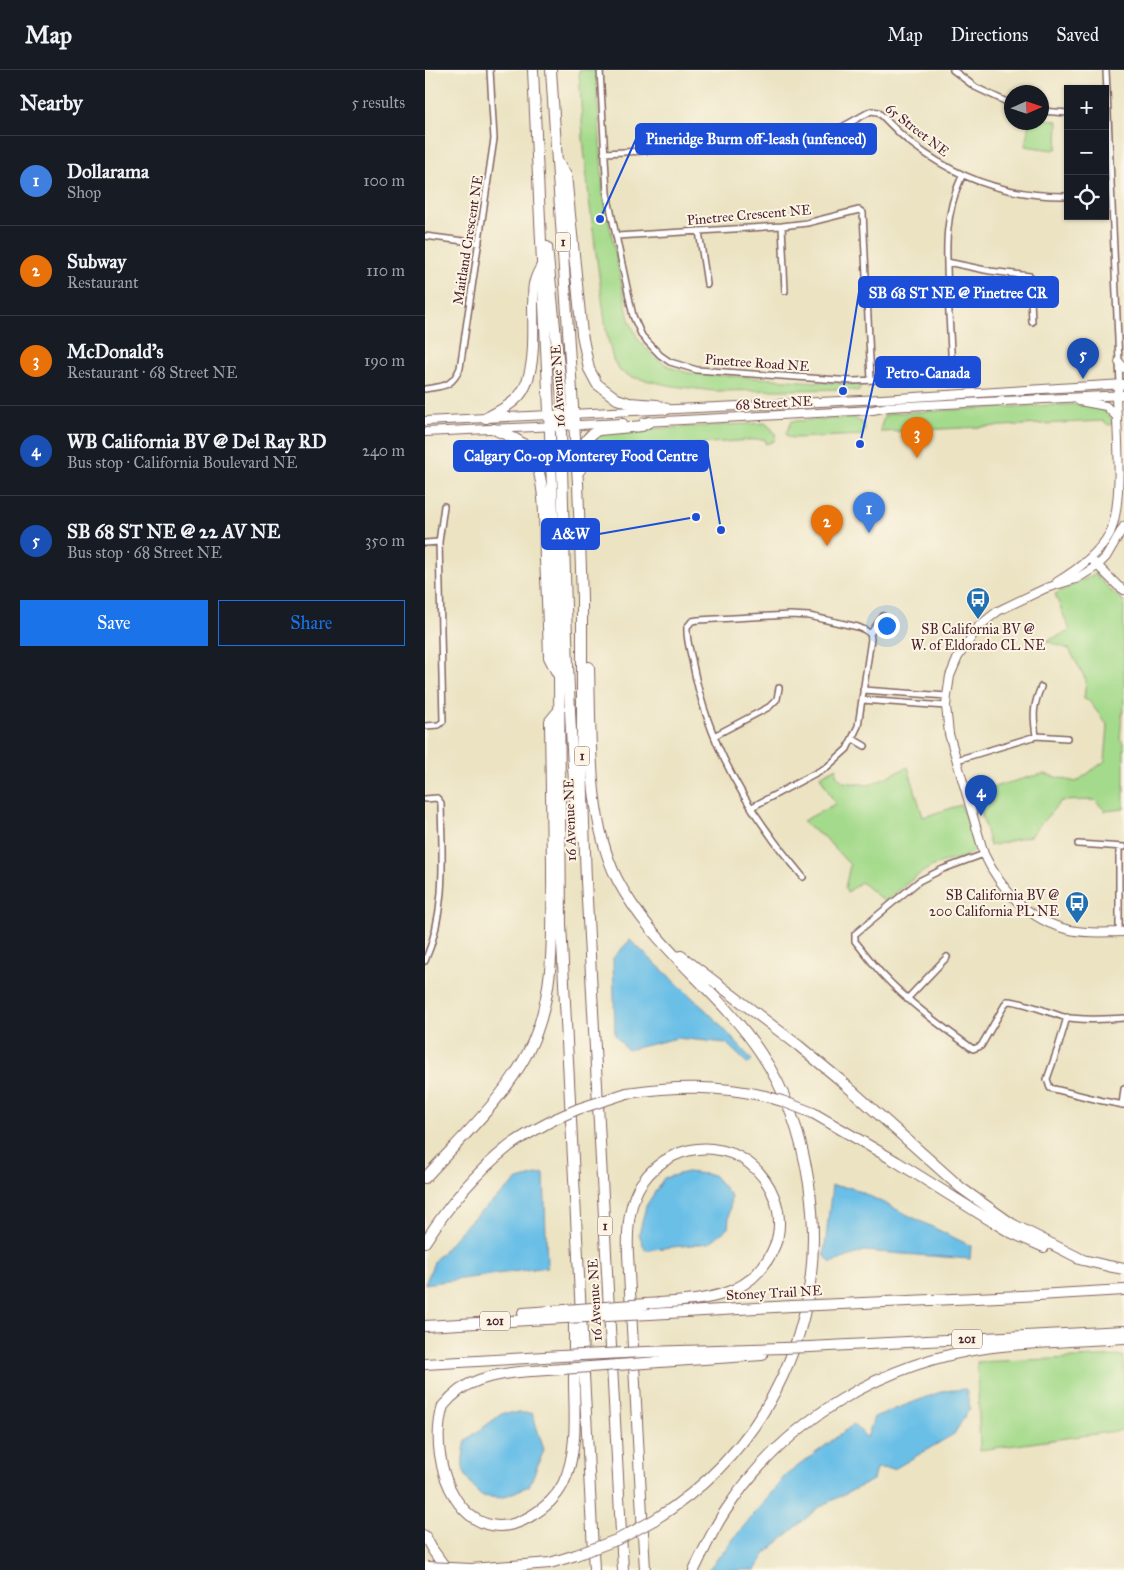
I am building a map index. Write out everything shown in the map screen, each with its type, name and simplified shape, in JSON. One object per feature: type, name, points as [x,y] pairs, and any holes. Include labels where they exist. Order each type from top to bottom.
[{"type":"highway","name":"16 Avenue NE","points":[[533,70],[549,416]]},
{"type":"highway","name":"16 Avenue NE","points":[[551,70],[565,271],[569,414]]},
{"type":"highway","points":[[556,158],[565,175],[582,334],[586,358],[593,378],[617,400],[657,405],[667,409]]},
{"type":"highway","points":[[540,227],[547,248],[556,345],[569,414],[574,425]]},
{"type":"highway","points":[[486,418],[503,410],[512,403],[519,396],[527,382],[532,347],[534,282],[542,266]]},
{"type":"highway","points":[[549,416],[555,427],[570,736],[578,837],[586,881]]},
{"type":"highway","points":[[578,483],[587,437],[599,430],[642,426],[649,422]]},
{"type":"highway","name":"16 Avenue NE","points":[[574,425],[578,483],[582,631],[582,765],[586,881],[623,1570]]},
{"type":"highway","name":"16 Avenue NE","points":[[555,427],[560,710],[561,924],[594,1570]]},
{"type":"highway","points":[[494,429],[514,438],[527,447],[533,456],[539,473],[545,537],[549,656],[559,678]]},
{"type":"highway","points":[[427,1566],[471,1569],[549,1563],[606,1544],[654,1520],[688,1496],[723,1465],[754,1426],[773,1397],[791,1359],[808,1300],[814,1248],[813,1213],[803,1148],[797,1128],[761,1053],[748,1035],[669,952],[645,923],[616,877],[604,848],[597,819],[588,659],[582,631]]},
{"type":"highway","points":[[425,1178],[506,1089],[529,1051],[541,1018],[550,974],[552,924],[551,721],[560,710]]},
{"type":"highway","points":[[645,923],[672,949],[839,1079],[961,1188],[1011,1224],[1083,1260]]},
{"type":"highway","points":[[425,1242],[458,1195],[509,1146],[555,1119],[578,1109],[627,1093],[661,1088],[689,1087],[736,1090],[765,1096],[813,1113],[1010,1232],[1044,1247],[1083,1260],[1124,1269]]},
{"type":"highway","points":[[645,1570],[627,1238],[632,1206],[641,1184],[655,1168],[663,1161],[688,1150],[716,1149],[727,1152],[751,1165],[760,1173],[770,1188],[778,1214],[777,1240],[766,1263],[752,1279],[726,1293],[648,1309]]},
{"type":"highway","points":[[445,1500],[454,1510],[467,1518],[481,1523],[503,1526],[524,1521],[544,1508],[563,1484],[570,1458],[575,1422],[573,1291],[579,1282]]},
{"type":"highway","name":"Stoney Trail NE","points":[[425,1326],[648,1309],[818,1305],[1124,1290]]},
{"type":"highway","points":[[425,1320],[565,1314]]},
{"type":"highway","name":"201","points":[[645,1357],[783,1351],[830,1346],[1124,1330]]},
{"type":"highway","points":[[694,1570],[710,1536],[725,1511],[763,1463],[784,1442],[845,1396],[886,1375],[940,1357],[992,1347],[1124,1338]]},
{"type":"highway","points":[[425,1364],[561,1356],[645,1357]]},
{"type":"highway","points":[[429,1437],[437,1414],[449,1398],[479,1380],[505,1374],[562,1369],[645,1357]]},
{"type":"highway","points":[[425,1536],[447,1570]]},
{"type":"main road","name":"68 Street NE","points":[[425,421],[1123,386]]},
{"type":"main road","points":[[1121,932],[1092,933],[1069,930],[1039,918],[1023,908],[1007,892],[993,872],[984,854],[949,734],[946,706],[950,676],[958,657],[979,626],[999,611],[1047,588],[1069,574],[1089,557],[1111,532],[1119,502],[1120,476],[1117,417],[1123,386]]},
{"type":"main road","name":"68 Street NE","points":[[425,432],[555,427],[873,410],[888,407],[1120,396]]},
{"type":"main road","points":[[1066,398],[1106,406],[1117,417]]},
{"type":"main road","points":[[1047,588],[1076,579],[1097,566],[1106,558],[1124,526]]},
{"type":"main road","points":[[1089,557],[1124,590]]},
{"type":"street","name":"Maitland Crescent NE","points":[[425,388],[446,386],[456,379],[460,368],[494,139],[490,70]]},
{"type":"street","name":"Pinetree Road NE","points":[[600,70],[607,193],[636,323],[642,336],[650,346],[670,362],[697,370],[853,381],[949,377],[952,373],[946,237],[949,214],[962,176]]},
{"type":"street","points":[[953,70],[975,87],[1004,101]]},
{"type":"street","points":[[1106,70],[1106,85]]},
{"type":"street","name":"65 Street NE","points":[[604,154],[781,144],[807,140],[835,131],[871,111],[878,112],[911,142],[962,176],[986,185],[1015,192],[1064,196]]},
{"type":"street","points":[[1049,112],[1064,113]]},
{"type":"street","points":[[1108,130],[1113,193],[1117,315],[1123,386]]},
{"type":"street","points":[[1109,194],[1113,193]]},
{"type":"street","name":"Pinetree Crescent NE","points":[[617,236],[782,226],[807,223],[859,210],[863,214],[871,380]]},
{"type":"street","points":[[782,226],[785,290]]},
{"type":"street","points":[[699,231],[707,284]]},
{"type":"street","points":[[425,236],[479,244]]},
{"type":"street","points":[[947,262],[990,272],[1030,276],[1032,322]]},
{"type":"street","points":[[1117,315],[1124,314]]},
{"type":"street","points":[[425,726],[439,725],[443,720],[439,542],[444,506]]},
{"type":"street","points":[[425,543],[439,542]]},
{"type":"street","points":[[803,877],[770,835],[732,776],[702,703],[691,654],[687,631],[688,624],[692,621],[790,615],[809,616],[857,627],[870,634]]},
{"type":"street","points":[[752,807],[827,767],[847,749],[858,726],[871,643],[870,634],[883,616]]},
{"type":"street","points":[[1036,736],[1033,715],[1035,701],[1041,687]]},
{"type":"street","points":[[715,736],[769,707],[777,699],[779,688]]},
{"type":"street","points":[[863,690],[947,696]]},
{"type":"street","points":[[862,700],[946,706]]},
{"type":"street","points":[[957,760],[1036,736],[1067,738]]},
{"type":"street","points":[[853,739],[865,746]]},
{"type":"street","points":[[425,799],[437,798],[441,803],[442,853],[438,918],[425,961]]},
{"type":"street","points":[[1078,844],[1121,847],[1121,932]]},
{"type":"street","points":[[984,854],[943,869],[919,881],[855,934],[855,941],[882,974],[907,999],[973,1049],[981,1046],[1007,1001],[1014,1000],[1039,1010],[1067,1017],[1124,1018]]},
{"type":"street","points":[[907,999],[947,957]]},
{"type":"street","points":[[1067,1017],[1047,1079],[1050,1088],[1123,1105],[1124,1088]]},
{"type":"green space","points":[[579,70],[596,70],[603,193],[629,319],[638,339],[654,357],[670,367],[688,373],[860,385],[859,391],[844,389],[714,391],[673,386],[631,377],[620,371],[613,360],[606,330],[589,199]]},
{"type":"green space","points":[[1049,119],[1058,121],[1057,148],[1053,150],[1025,146],[1028,130],[1049,130]]},
{"type":"green space","points":[[1051,405],[1096,407],[1109,416],[1113,424],[1109,425],[1102,421],[881,432],[885,415],[893,413]]},
{"type":"green space","points":[[854,418],[863,423],[865,430],[863,435],[793,438],[788,437],[786,433],[792,421]]},
{"type":"green space","points":[[765,423],[773,430],[773,433],[776,433],[774,441],[766,444],[765,439],[683,445],[586,462],[590,441],[609,431]]},
{"type":"green space","points":[[1095,574],[1111,591],[1124,601],[1124,710],[1120,739],[1124,744],[1124,809],[1105,811],[1095,800],[1061,801],[1030,836],[990,846],[976,792],[1044,774],[1076,782],[1105,761],[1108,726],[1089,701],[1084,699],[1086,680],[1069,649],[1046,641],[1070,631],[1055,594]]},
{"type":"green space","points":[[837,767],[836,774],[843,782],[869,785],[908,767],[923,817],[961,805],[975,844],[974,849],[967,856],[940,863],[925,870],[885,902],[861,882],[847,893],[845,888],[850,865],[825,838],[807,826],[803,821],[835,804],[820,776]]},
{"type":"green space","points":[[1124,1356],[1124,1430],[980,1450],[977,1362]]},
{"type":"water","points":[[630,940],[711,1015],[752,1060],[748,1064],[726,1043],[677,1038],[627,1050],[615,1035],[613,958]]},
{"type":"water","points":[[687,1172],[713,1175],[731,1196],[728,1228],[709,1243],[645,1250],[639,1234],[646,1206],[664,1178]]},
{"type":"water","points":[[544,1173],[547,1267],[425,1284],[435,1260],[471,1220],[518,1180]]},
{"type":"water","points":[[832,1186],[853,1188],[971,1246],[970,1259],[864,1251],[831,1263],[824,1255]]},
{"type":"water","points":[[966,1389],[970,1408],[954,1434],[894,1469],[876,1468],[873,1480],[819,1507],[767,1552],[755,1570],[708,1570],[785,1476],[854,1424],[867,1438],[874,1417],[943,1391]]},
{"type":"water","points":[[503,1413],[532,1413],[544,1450],[529,1486],[501,1498],[481,1496],[469,1482],[464,1471],[463,1458],[466,1440]]},
{"type":"place","name":"Pineridge Burm off-leash (unfenced)","points":[[600,219]]},
{"type":"place","name":"SB 68 ST NE @ 22 AV NE","points":[[1083,379]]},
{"type":"place","name":"SB 68 ST NE @ Pinetree CR","points":[[843,391]]},
{"type":"place","name":"Petro-Canada","points":[[860,444]]},
{"type":"place","name":"McDonald's","points":[[917,458]]},
{"type":"place","name":"A&W","points":[[696,517]]},
{"type":"place","name":"Calgary Co-op Monterey Food Centre","points":[[721,530]]},
{"type":"place","name":"Dollarama","points":[[869,533]]},
{"type":"place","name":"Subway","points":[[827,546]]},
{"type":"place","name":"SB California BV @ W. of Eldorado CL NE","points":[[978,620]]},
{"type":"place","name":"WB California BV @ Del Ray RD","points":[[981,816]]},
{"type":"place","name":"SB California BV @ 200 California PL NE","points":[[1077,924]]}]
